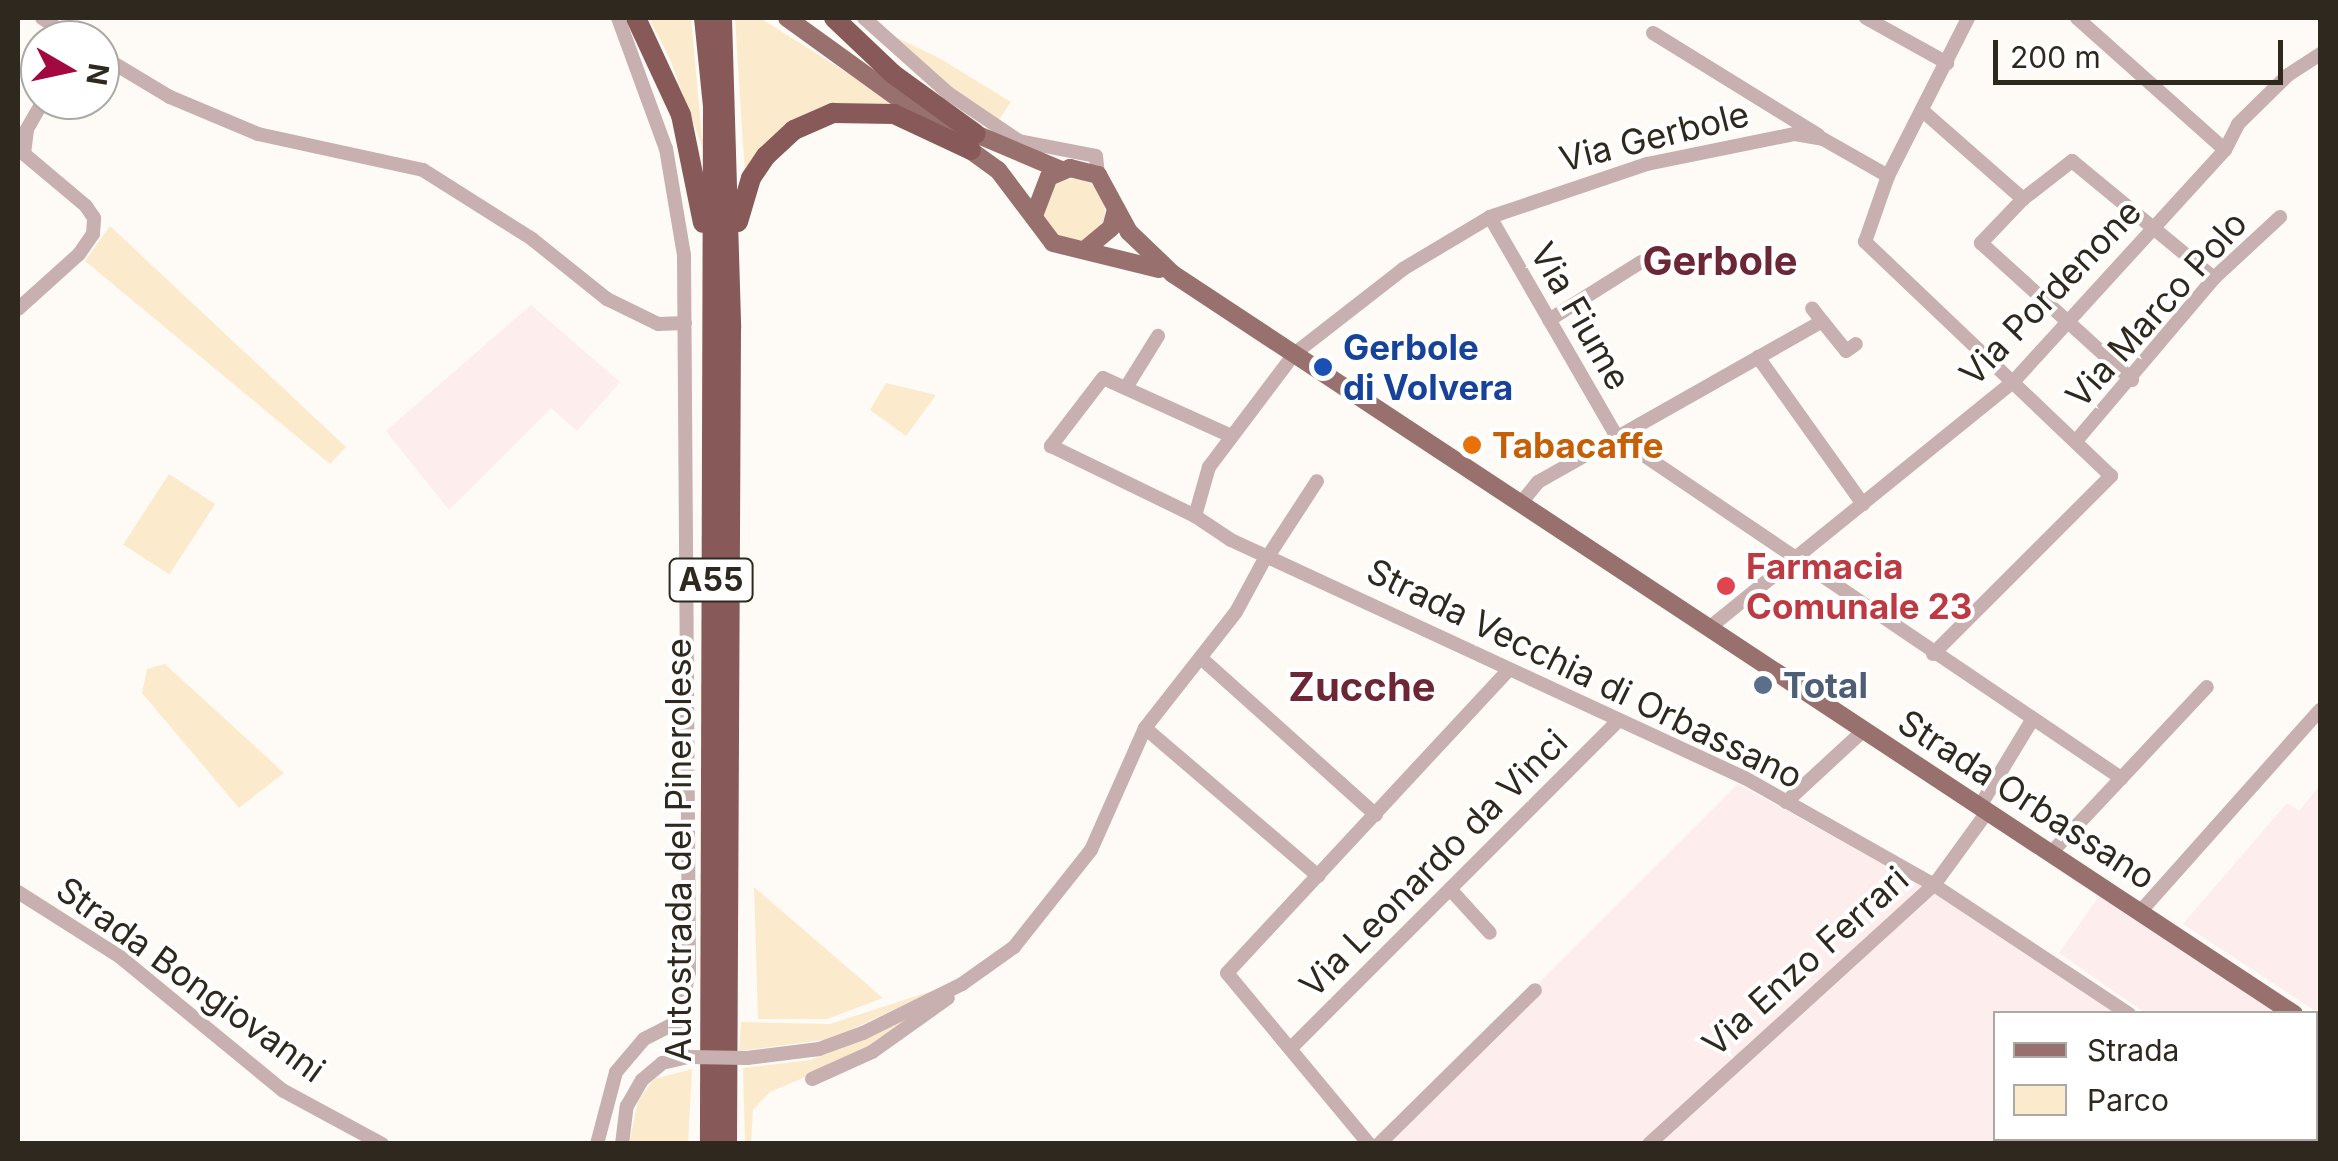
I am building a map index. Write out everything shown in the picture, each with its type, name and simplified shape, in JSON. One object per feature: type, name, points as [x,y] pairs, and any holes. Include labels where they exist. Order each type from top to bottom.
[{"type":"highway","points":[[636,18],[681,115],[703,221],[711,340]]},
{"type":"highway","name":"Autostrada del Pinerolese","points":[[704,18],[713,106],[710,1144]]},
{"type":"highway","name":"Autostrada del Pinerolese","points":[[722,18],[731,328],[727,1144]]},
{"type":"highway","points":[[834,18],[892,74],[973,142]]},
{"type":"highway","points":[[731,328],[739,209],[750,178],[794,130],[833,113],[871,110],[973,142]]},
{"type":"main road","name":"Strada Orbassano","points":[[790,20],[973,142],[1018,190],[1053,243],[1087,248],[1173,274]]},
{"type":"main road","name":"Strada Orbassano","points":[[973,142],[1061,170],[1098,175],[1135,239],[1173,274],[2289,1011]]},
{"type":"main road","points":[[1034,213],[1040,187],[1061,170]]},
{"type":"main road","points":[[1087,248],[1111,228],[1116,208]]},
{"type":"street","points":[[597,1144],[616,1072],[644,1039],[678,1022],[686,1006],[684,255],[670,167],[618,18]]},
{"type":"street","points":[[864,18],[948,92],[1004,131],[1047,151],[1096,156],[1098,175]]},
{"type":"street","points":[[1866,18],[1947,62]]},
{"type":"street","points":[[1933,654],[2111,476],[1864,242],[1888,176],[1924,112],[1968,18]]},
{"type":"street","points":[[2077,18],[2226,150]]},
{"type":"street","points":[[1653,33],[1823,139]]},
{"type":"street","name":"Via Pordenone","points":[[1709,628],[2013,382],[2226,150],[2238,124],[2288,74],[2320,54]]},
{"type":"street","points":[[120,67],[170,97],[258,134],[423,170],[532,239],[607,299],[658,324],[685,323]]},
{"type":"street","points":[[1924,112],[2024,199]]},
{"type":"street","points":[[18,309],[80,254],[93,234],[94,218],[86,206],[24,154],[22,145],[34,120]]},
{"type":"street","name":"Via Gerbole","points":[[1196,516],[1209,467],[1294,354],[1403,269],[1490,217],[1647,164],[1744,141],[1795,134],[1823,139],[1888,176]]},
{"type":"street","points":[[2132,380],[1982,243],[2024,199],[2072,161],[2157,225],[2214,278]]},
{"type":"street","name":"Via Fiume","points":[[1490,217],[1618,438],[1795,562],[2121,778]]},
{"type":"street","name":"Via Marco Polo","points":[[2076,441],[2132,380],[2214,278],[2280,218]]},
{"type":"street","points":[[1549,320],[1641,262]]},
{"type":"street","points":[[1521,503],[1538,482],[1758,357],[1817,315],[1846,351],[1856,344]]},
{"type":"street","points":[[1158,336],[1128,386],[1229,436]]},
{"type":"street","points":[[1758,357],[1863,504]]},
{"type":"street","name":"Strada Vecchia di Orbassano","points":[[1128,386],[1103,378],[1051,446],[1617,722],[1692,751],[1934,885],[2125,1011]]},
{"type":"street","points":[[812,1079],[872,1052],[1014,947],[1066,886],[1091,850],[1146,728],[1236,612],[1316,481]]},
{"type":"street","points":[[1200,658],[1376,815]]},
{"type":"street","points":[[1369,1144],[1227,973],[1509,670]]},
{"type":"street","points":[[2050,854],[2207,688]]},
{"type":"street","points":[[2140,912],[2320,710]]},
{"type":"street","name":"Via Enzo Ferrari","points":[[1649,1144],[1934,885],[1984,809],[2032,720]]},
{"type":"street","name":"Via Leonardo da Vinci","points":[[1292,1047],[1617,722]]},
{"type":"street","points":[[1146,728],[1318,876]]},
{"type":"street","points":[[1786,802],[1864,730]]},
{"type":"street","points":[[1450,889],[1490,933]]},
{"type":"street","name":"Strada Bongiovanni","points":[[18,892],[120,956],[282,1090],[382,1144]]},
{"type":"street","points":[[622,1144],[627,1106],[642,1080],[662,1063],[690,1057],[747,1058],[819,1049],[962,984]]},
{"type":"street","points":[[1379,1144],[1535,990]]},
{"type":"shaded area","points":[[531,305],[620,382],[577,431],[551,408],[449,510],[386,431]]},
{"type":"shaded area","points":[[1738,784],[1932,891],[2113,1011],[1993,1011],[1993,1141],[2318,1141],[2318,1132],[2320,1144],[1377,1144]]},
{"type":"shaded area","points":[[2320,785],[2320,1014],[2183,924],[2287,803],[2299,811]]},
{"type":"shaded area","points":[[2100,895],[2278,1011],[2142,1011],[2059,953]]},
{"type":"green space","points":[[649,18],[691,18],[703,149],[670,59]]},
{"type":"green space","points":[[735,18],[760,18],[908,111],[830,108],[745,176]]},
{"type":"green space","points":[[885,32],[939,58],[1011,102],[998,121],[946,87]]},
{"type":"green space","points":[[1074,179],[1096,188],[1105,210],[1096,232],[1074,241],[1052,232],[1043,210],[1052,188]]},
{"type":"green space","points":[[110,226],[346,447],[330,464],[85,261]]},
{"type":"green space","points":[[886,383],[936,395],[906,436],[870,410]]},
{"type":"green space","points":[[169,474],[215,504],[169,574],[123,544]]},
{"type":"green space","points":[[165,664],[284,773],[239,808],[142,693],[147,669]]},
{"type":"green space","points":[[754,887],[883,998],[827,1019],[758,1019]]},
{"type":"green space","points":[[938,989],[831,1039],[739,1051],[741,1022],[830,1024]]},
{"type":"green space","points":[[918,1014],[853,1057],[770,1092],[753,1110],[751,1143],[745,1143],[743,1068],[811,1060]]},
{"type":"green space","points":[[692,1069],[688,1143],[629,1144],[638,1101],[654,1079]]},
{"type":"place","name":"Gerbole di Volvera","points":[[1323,367]]},
{"type":"place","name":"Tabacaffe","points":[[1472,445]]},
{"type":"place","name":"Farmacia Comunale 23","points":[[1726,586]]},
{"type":"place","name":"Total","points":[[1763,685]]},
{"type":"district","name":"Gerbole","points":[[1720,261]]},
{"type":"district","name":"Zucche","points":[[1362,687]]}]
